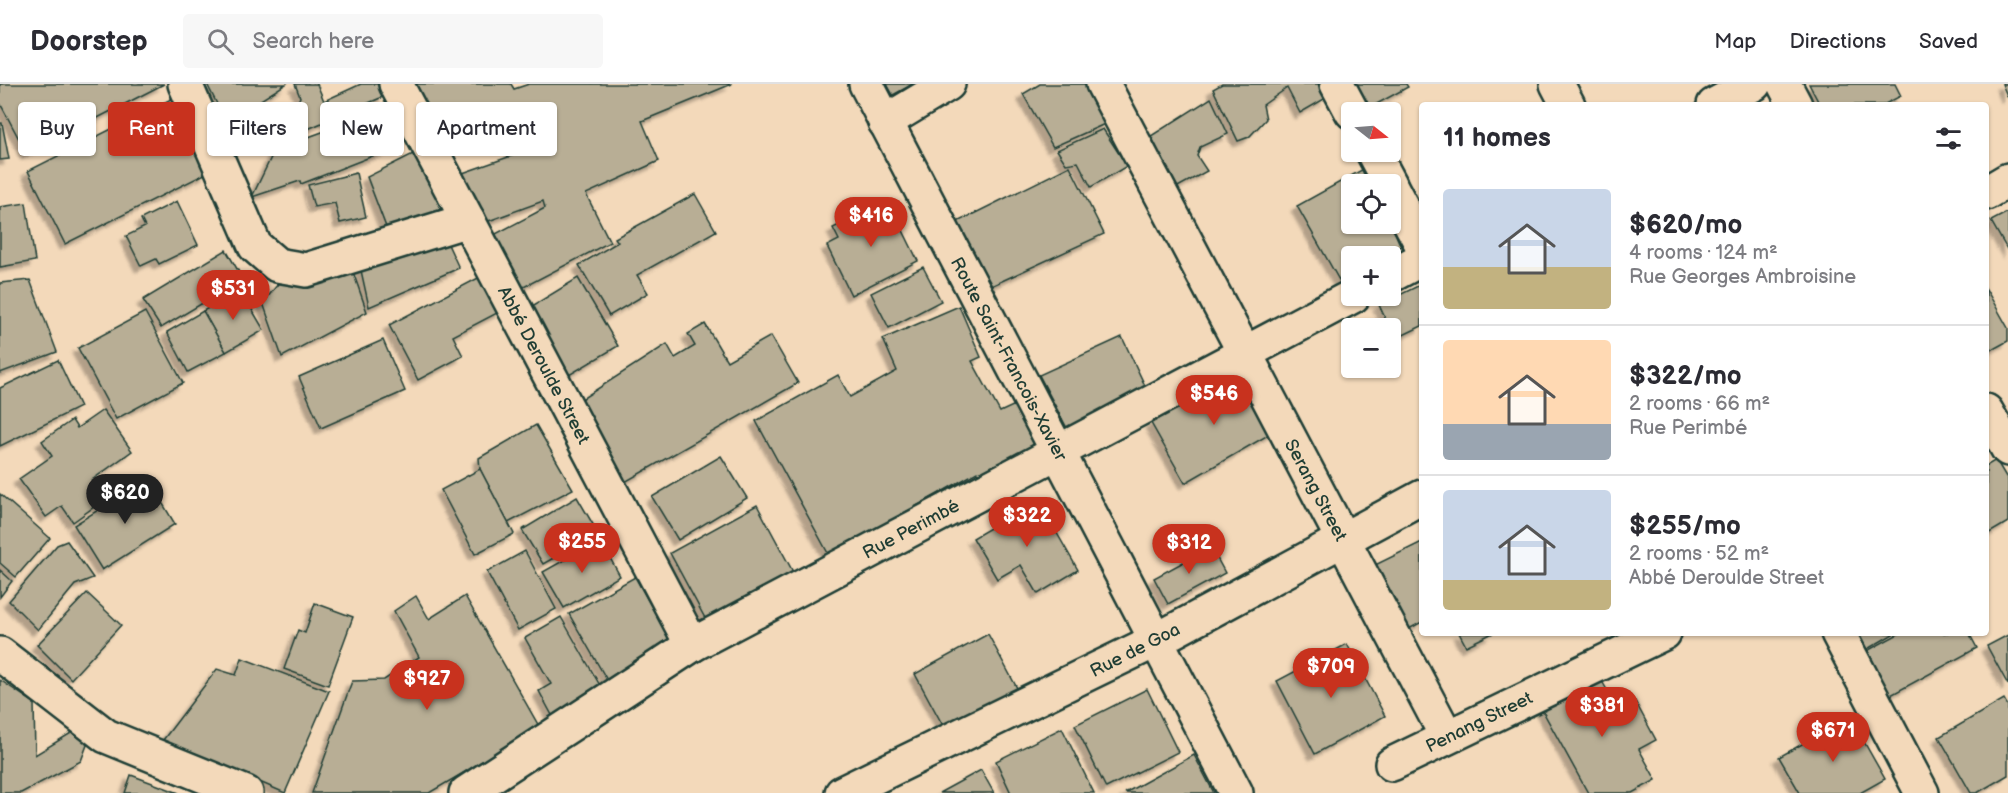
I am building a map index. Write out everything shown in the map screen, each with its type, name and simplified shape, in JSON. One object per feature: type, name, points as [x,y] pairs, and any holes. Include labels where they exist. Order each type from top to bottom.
[{"type":"street","points":[[185,84],[255,246],[265,258],[277,265],[306,270],[468,220]]},
{"type":"street","name":"Abbé Deroulde Street","points":[[396,84],[692,645]]},
{"type":"street","name":"Route Saint-Francois-Xavier","points":[[866,84],[1236,793]]},
{"type":"street","points":[[885,122],[948,84]]},
{"type":"street","name":"Serang Street","points":[[1102,84],[1447,737]]},
{"type":"street","points":[[1337,84],[1347,102]]},
{"type":"street","points":[[1557,84],[1566,102]]},
{"type":"street","points":[[1720,102],[1754,84]]},
{"type":"street","points":[[1784,84],[1794,102]]},
{"type":"street","points":[[1989,191],[2008,180]]},
{"type":"street","points":[[1401,206],[1419,239]]},
{"type":"street","points":[[1401,270],[1419,261]]},
{"type":"street","name":"Rue Perimbé","points":[[466,793],[692,645],[1341,302]]},
{"type":"street","name":"Rue de Goa","points":[[842,793],[1155,641],[1419,499]]},
{"type":"street","name":"Penang Street","points":[[1392,764],[1625,641],[1649,636]]},
{"type":"street","points":[[1840,636],[1922,793]]},
{"type":"street","points":[[0,654],[106,736],[246,793]]},
{"type":"building","points":[[0,84],[164,84],[129,102],[108,102],[108,113],[96,119],[96,102],[18,102],[18,137],[0,103]]},
{"type":"building","points":[[207,84],[286,84],[258,102],[216,102]]},
{"type":"building","points":[[295,84],[317,84],[324,101],[361,84],[379,84],[385,96],[371,102],[320,102],[320,124],[308,129],[308,102],[298,102],[300,97]]},
{"type":"building","points":[[407,84],[511,84],[514,89],[529,84],[732,84],[642,121],[659,161],[586,194],[610,242],[518,290],[490,237],[545,208],[543,201],[475,226],[457,175],[511,156],[557,156],[557,102],[416,102]]},
{"type":"building","points":[[887,84],[913,84],[893,95]]},
{"type":"building","points":[[1040,84],[1089,84],[1107,123],[1053,147],[1023,94]]},
{"type":"building","points":[[1222,84],[1318,84],[1326,98],[1300,113],[1287,88],[1263,105],[1266,119],[1249,137],[1238,141],[1213,89]]},
{"type":"building","points":[[1347,84],[1406,84],[1408,87],[1380,102],[1357,102]]},
{"type":"building","points":[[1809,84],[1895,84],[1901,96],[1889,102],[1818,102]]},
{"type":"building","points":[[2002,84],[2008,84],[2008,98]]},
{"type":"building","points":[[1211,98],[1228,134],[1200,147],[1197,156],[1207,171],[1176,188],[1151,136]]},
{"type":"building","points":[[0,123],[2,123],[9,159],[0,160]]},
{"type":"building","points":[[1103,129],[1127,166],[1091,187],[1078,162],[1066,164],[1057,150]]},
{"type":"building","points":[[108,131],[108,156],[195,156],[195,148],[207,173],[65,244],[28,171],[58,156],[96,156],[96,137]]},
{"type":"building","points":[[320,133],[320,156],[373,156],[301,184],[300,181],[252,197],[272,156],[308,156],[308,137]]},
{"type":"building","points":[[415,153],[443,212],[386,227],[367,177]]},
{"type":"building","points":[[1070,166],[1104,234],[991,286],[951,225]]},
{"type":"building","points":[[1367,167],[1370,174],[1354,174]]},
{"type":"building","points":[[356,173],[366,217],[340,223],[335,203],[314,207],[308,185]]},
{"type":"building","points":[[1341,181],[1341,234],[1396,234],[1401,246],[1341,246],[1341,279],[1339,280],[1297,206]]},
{"type":"building","points":[[695,194],[716,231],[637,275],[648,293],[609,316],[579,265],[618,242],[615,238]]},
{"type":"building","points":[[888,200],[918,261],[851,295],[827,246],[839,240],[833,228]]},
{"type":"building","points":[[177,201],[198,245],[159,264],[156,259],[141,266],[126,236],[145,227],[141,219]]},
{"type":"building","points":[[26,203],[35,261],[0,267],[0,207]]},
{"type":"building","points":[[2008,212],[2008,251],[1991,221]]},
{"type":"building","points":[[446,240],[459,268],[369,307],[360,266]]},
{"type":"building","points":[[226,250],[243,279],[161,328],[143,300]]},
{"type":"building","points":[[351,266],[367,312],[282,357],[263,303],[278,284],[292,276]]},
{"type":"building","points":[[923,267],[941,301],[889,328],[871,293]]},
{"type":"building","points":[[482,276],[501,311],[453,336],[463,356],[418,380],[389,325]]},
{"type":"building","points":[[578,278],[618,346],[564,378],[524,311]]},
{"type":"building","points":[[30,280],[57,352],[0,373],[0,283]]},
{"type":"building","points":[[1419,285],[1419,327],[1401,336],[1401,318],[1385,318],[1379,306],[1401,306],[1401,294]]},
{"type":"building","points":[[240,289],[264,330],[226,352],[203,311]]},
{"type":"building","points":[[1989,294],[2008,328],[2008,341],[1989,351]]},
{"type":"building","points":[[959,306],[981,357],[972,361],[1000,412],[1015,405],[1039,454],[982,482],[977,472],[829,555],[756,421],[838,375],[850,397],[897,371],[883,339]]},
{"type":"building","points":[[203,311],[226,352],[188,372],[167,332]]},
{"type":"building","points":[[145,312],[183,383],[116,419],[78,348]]},
{"type":"building","points":[[705,324],[727,361],[771,336],[798,383],[618,486],[577,402],[667,344],[675,358],[695,346],[688,334]]},
{"type":"building","points":[[1122,337],[1147,390],[1067,428],[1039,375]]},
{"type":"building","points":[[383,340],[405,391],[321,428],[299,377]]},
{"type":"building","points":[[58,360],[80,407],[0,446],[0,388]]},
{"type":"building","points":[[1244,370],[1277,430],[1185,483],[1151,423]]},
{"type":"building","points":[[103,410],[132,451],[92,480],[105,499],[73,522],[62,506],[46,517],[19,479],[52,456],[42,441],[72,420],[77,428]]},
{"type":"building","points":[[536,425],[573,489],[508,523],[480,469],[479,458]]},
{"type":"building","points":[[721,456],[747,498],[678,540],[652,497]]},
{"type":"building","points":[[1996,460],[2008,480],[2008,522],[1989,533],[1989,464]]},
{"type":"building","points":[[480,469],[514,534],[475,554],[441,490]]},
{"type":"building","points":[[148,479],[175,524],[102,570],[74,525]]},
{"type":"building","points":[[0,494],[50,538],[16,577],[0,563]]},
{"type":"building","points":[[577,497],[598,533],[543,564],[522,530]]},
{"type":"building","points":[[1038,500],[1078,570],[1038,594],[1021,565],[997,579],[973,538]]},
{"type":"building","points":[[757,505],[793,572],[706,620],[670,553]]},
{"type":"building","points":[[600,540],[620,576],[564,608],[543,572]]},
{"type":"building","points":[[67,541],[93,578],[75,585],[38,630],[9,601],[57,545]]},
{"type":"building","points":[[1419,543],[1419,624],[1405,631],[1371,567]]},
{"type":"building","points":[[1211,547],[1225,573],[1168,604],[1154,578]]},
{"type":"building","points":[[525,551],[556,609],[518,630],[487,572]]},
{"type":"building","points":[[0,570],[12,581],[0,597]]},
{"type":"building","points":[[635,577],[672,644],[607,680],[569,614]]},
{"type":"building","points":[[87,593],[121,625],[71,679],[37,645]]},
{"type":"building","points":[[416,596],[429,619],[465,596],[540,728],[429,793],[312,793],[352,681],[384,680],[419,657],[394,611]]},
{"type":"building","points":[[315,603],[353,617],[328,685],[284,669],[298,630],[305,633]]},
{"type":"building","points":[[561,617],[602,689],[553,717],[539,691],[551,684],[525,638]]},
{"type":"building","points":[[988,634],[1025,703],[953,744],[915,674]]},
{"type":"building","points":[[2008,635],[2008,685],[1987,646]]},
{"type":"building","points":[[1461,636],[1487,636],[1466,646]]},
{"type":"building","points":[[1847,636],[1890,636],[1857,655]]},
{"type":"building","points":[[1894,636],[1971,636],[1977,648],[1880,701],[1856,657]]},
{"type":"building","points":[[1347,644],[1385,716],[1315,754],[1277,681]]},
{"type":"building","points":[[242,658],[329,691],[285,793],[163,740],[217,669],[236,675]]},
{"type":"building","points":[[1598,674],[1619,711],[1635,701],[1656,740],[1639,749],[1656,780],[1632,793],[1588,793],[1540,706]]},
{"type":"building","points":[[0,680],[34,703],[35,755],[76,730],[87,745],[81,761],[21,793],[0,793]]},
{"type":"building","points":[[1147,689],[1178,752],[1106,788],[1075,725]]},
{"type":"building","points":[[2004,699],[2008,706],[2008,775],[1977,793],[1971,793],[1939,737]]},
{"type":"building","points":[[1850,717],[1885,779],[1860,793],[1800,793],[1779,757]]},
{"type":"building","points":[[1062,728],[1094,793],[1011,793],[996,761]]},
{"type":"building","points":[[1194,755],[1214,793],[1125,793]]},
{"type":"building","points":[[981,770],[994,793],[939,793]]},
{"type":"building","points":[[131,775],[179,793],[125,793]]}]
